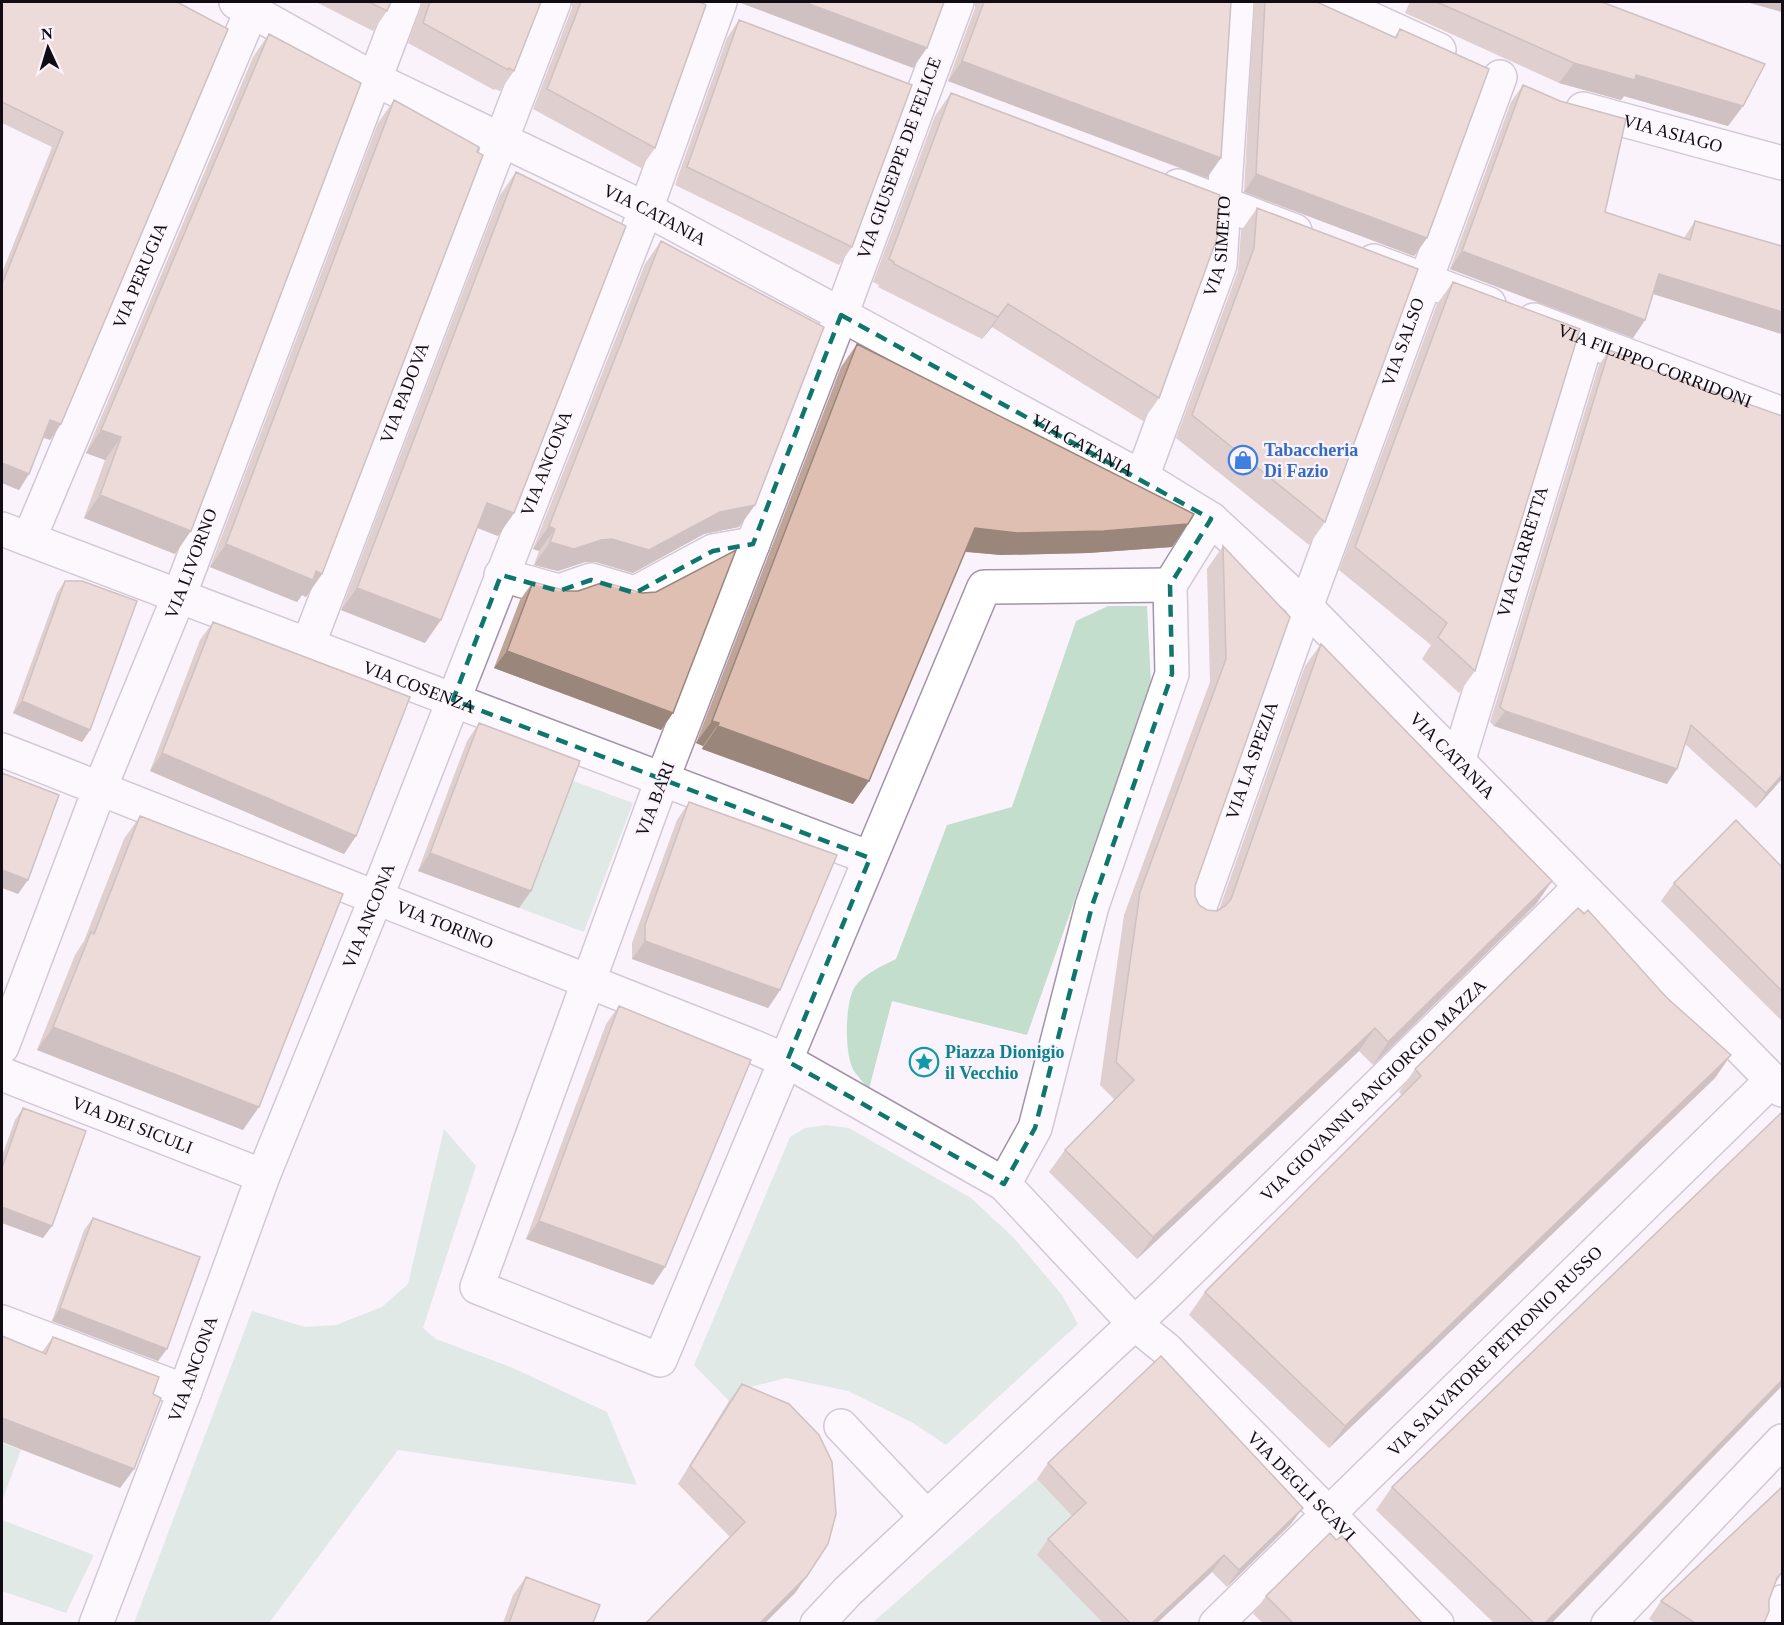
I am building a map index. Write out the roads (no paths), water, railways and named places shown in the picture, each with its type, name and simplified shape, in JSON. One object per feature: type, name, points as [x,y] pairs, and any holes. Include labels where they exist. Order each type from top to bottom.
[{"type":"street","name":"VIA LIVORNO","points":[[2,1047],[100,788],[179,596],[404,2]]},
{"type":"street","name":"VIA PADOVA","points":[[308,645],[554,2]]},
{"type":"street","points":[[684,2],[718,8],[749,26]]},
{"type":"street","name":"VIA GIUSEPPE DE FELICE","points":[[841,315],[957,2]]},
{"type":"street","name":"VIA SIMETO","points":[[1142,477],[1220,265],[1237,2]]},
{"type":"street","name":"VIA ASIAGO","points":[[1334,2],[1386,12],[1504,79],[1782,163]]},
{"type":"street","name":"VIA CATANIA","points":[[247,4],[374,79],[646,209],[1142,477],[1211,519],[1306,607],[1777,1085]]},
{"type":"street","name":"VIA PERUGIA","points":[[15,534],[247,4]]},
{"type":"street","name":"VIA ANCONA","points":[[96,1623],[185,1390],[263,1176],[376,898],[646,209],[718,8]]},
{"type":"street","points":[[891,79],[957,104]]},
{"type":"street","name":"VIA SALSO","points":[[1306,607],[1425,280],[1504,79]]},
{"type":"street","name":"VIA FILIPPO CORRIDONI","points":[[1146,174],[1782,414]]},
{"type":"street","name":"VIA BARI","points":[[787,1061],[660,1360],[477,1287],[662,780],[841,315]]},
{"type":"street","name":"VIA GIARRETTA","points":[[1458,762],[1587,340]]},
{"type":"street","points":[[1004,1184],[1035,1128],[1092,906],[1172,674],[1170,585],[1211,519]]},
{"type":"street","name":"VIA COSENZA","points":[[15,534],[870,858]]},
{"type":"street","points":[[501,575],[559,591],[591,580],[635,592],[713,550],[753,544]]},
{"type":"street","points":[[787,1061],[984,587],[1170,585]]},
{"type":"street","name":"VIA LA SPEZIA","points":[[1197,915],[1306,607]]},
{"type":"street","name":"VIA TORINO","points":[[2,750],[787,1061],[1004,1184]]},
{"type":"street","name":"VIA GIOVANNI SANGIORGIO MAZZA","points":[[817,1623],[848,1591],[1167,1293],[1580,887]]},
{"type":"street","name":"VIA DEI SICULI","points":[[2,1074],[263,1176]]},
{"type":"street","name":"VIA SALVATORE PETRONIO RUSSO","points":[[1216,1623],[1777,1085]]},
{"type":"street","name":"VIA DEGLI SCAVI","points":[[1004,1184],[1134,1323],[1166,1348],[1437,1623]]},
{"type":"street","points":[[2,1322],[185,1390]]},
{"type":"street","points":[[841,1426],[927,1517]]},
{"type":"street","points":[[1611,1623],[1782,1441]]},
{"type":"street","points":[[1774,1623],[1782,1602]]},
{"type":"place","name":"Tabaccheria Di Fazio","points":[[1243,460]]},
{"type":"place","name":"Piazza Dionigio il Vecchio","points":[[924,1062]]}]
